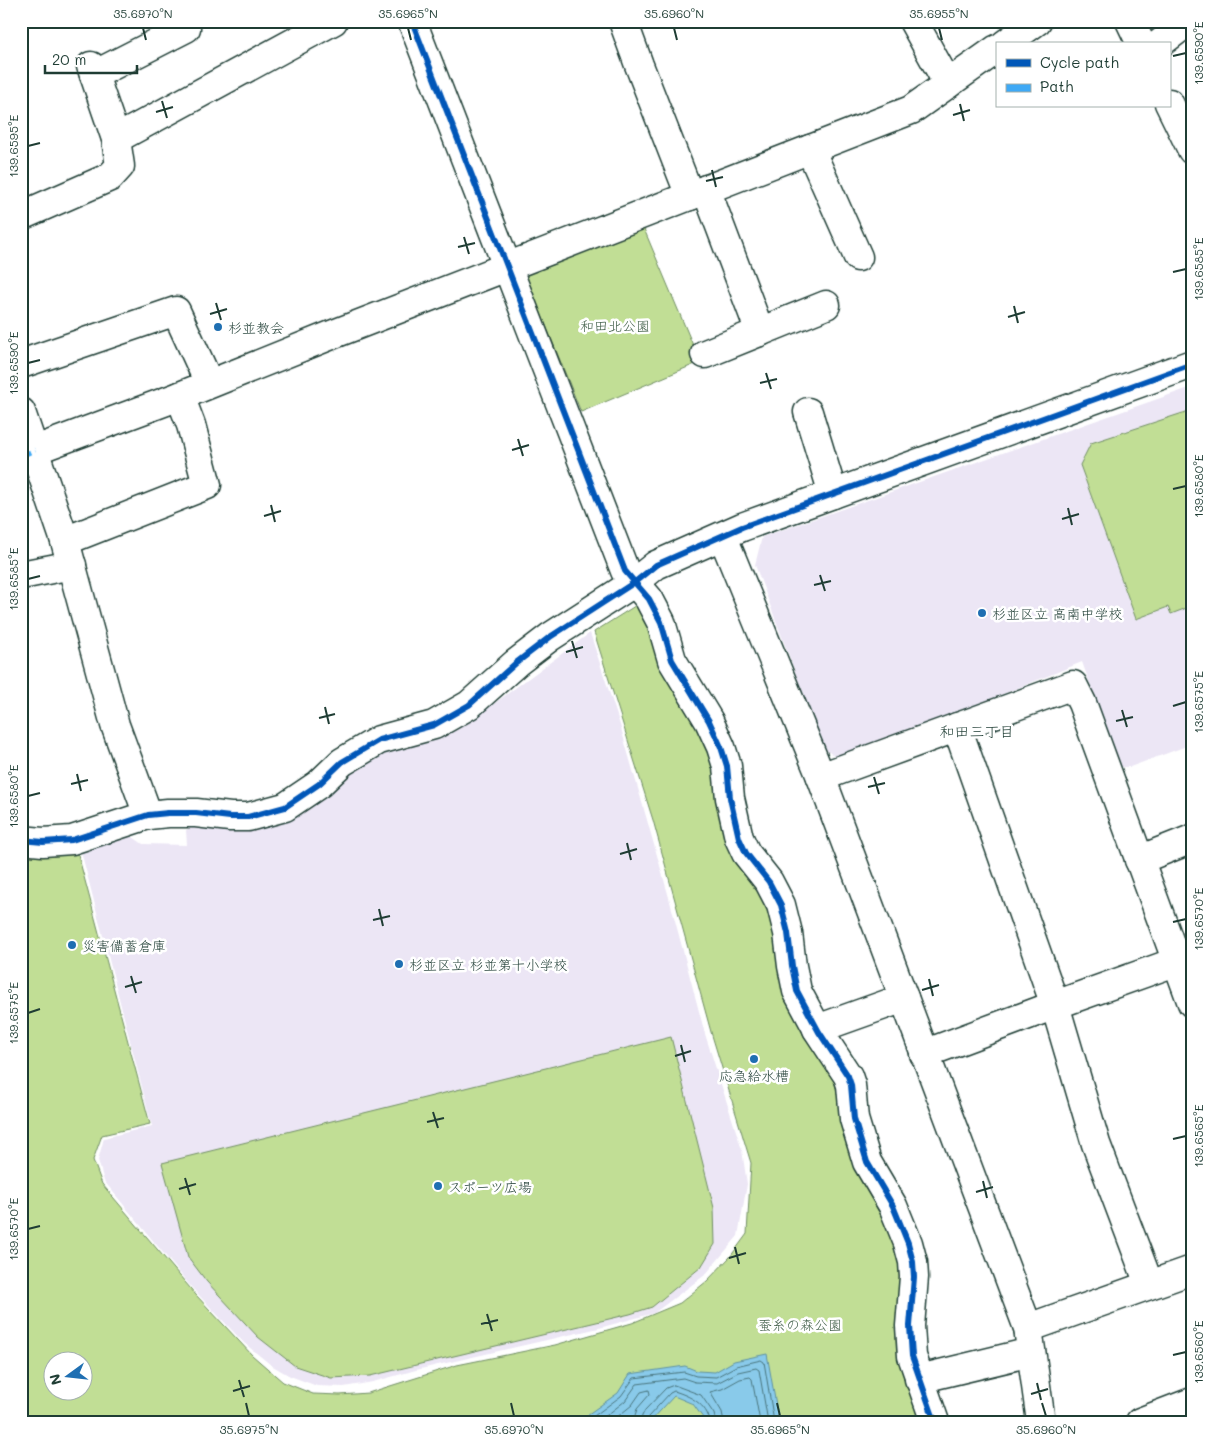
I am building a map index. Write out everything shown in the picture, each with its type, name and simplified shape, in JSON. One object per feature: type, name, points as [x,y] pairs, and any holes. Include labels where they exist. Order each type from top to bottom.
[{"type":"street","points":[[116,140],[333,21]]},
{"type":"street","points":[[412,21],[625,571],[649,599],[661,622],[672,660],[709,721],[721,747],[727,766],[730,798],[739,838],[746,852],[769,882],[781,905],[788,933],[797,991],[817,1029],[848,1076],[851,1085],[854,1119],[867,1162],[893,1206],[908,1243],[913,1262],[914,1277],[910,1342],[919,1380],[935,1422]]},
{"type":"street","points":[[623,21],[639,65],[760,332]]},
{"type":"street","points":[[913,21],[948,84]]},
{"type":"street","points":[[1008,42],[1037,21]]},
{"type":"street","points":[[1130,21],[1140,42]]},
{"type":"street","points":[[1162,42],[1189,21]]},
{"type":"street","points":[[23,211],[110,177],[120,166],[116,140],[93,71],[186,28]]},
{"type":"street","points":[[35,450],[180,396],[911,110],[996,50]]},
{"type":"street","points":[[1170,104],[1192,150]]},
{"type":"street","points":[[810,149],[858,257]]},
{"type":"street","points":[[706,354],[826,305]]},
{"type":"street","points":[[21,364],[176,310],[209,384]]},
{"type":"street","points":[[21,840],[43,842],[72,840],[148,816],[168,812],[196,813],[230,818],[248,817],[285,807],[327,777],[342,762],[379,740],[434,725],[469,705],[516,663],[550,637],[635,582],[656,565],[742,527],[1192,364]]},
{"type":"street","points":[[21,575],[207,486],[191,425],[180,396]]},
{"type":"street","points":[[21,412],[69,553],[115,725],[148,816]]},
{"type":"street","points":[[808,412],[833,494]]},
{"type":"street","points":[[723,537],[821,777],[1029,1340],[1042,1422]]},
{"type":"street","points":[[821,777],[1073,685],[1082,703],[1139,860],[1184,959],[1192,1003]]},
{"type":"street","points":[[957,727],[1055,1005],[1096,1144],[1149,1284]]},
{"type":"street","points":[[1139,860],[1192,839]]},
{"type":"street","points":[[924,1054],[1184,959]]},
{"type":"street","points":[[817,1029],[904,998]]},
{"type":"street","points":[[919,1380],[1029,1340],[1149,1284],[1192,1270]]},
{"type":"street","points":[[1140,1422],[1183,1411]]},
{"type":"shaded area","name":"杉並区立 高南中学校","points":[[1192,387],[1192,744],[1130,767],[1120,767],[1082,662],[841,760],[824,749],[755,565],[762,537]]},
{"type":"shaded area","name":"杉並区立 杉並第十小学校","points":[[590,633],[620,725],[705,1034],[742,1150],[747,1184],[738,1236],[705,1275],[654,1313],[373,1382],[344,1387],[317,1386],[290,1376],[271,1365],[244,1343],[192,1288],[104,1181],[98,1160],[104,1138],[152,1126],[80,847],[127,833],[143,844],[187,845],[186,830],[196,824],[259,827],[308,809],[332,791],[353,770],[375,756],[402,745],[465,725]]},
{"type":"green space","name":"和田北公園","points":[[644,229],[700,362],[581,412],[525,274]]},
{"type":"green space","points":[[1192,410],[1192,606],[1171,614],[1168,607],[1136,619],[1080,465],[1091,443]]},
{"type":"green space","name":"蚕糸の森公園","points":[[638,604],[707,737],[764,889],[819,1049],[834,1080],[857,1173],[897,1244],[902,1270],[897,1314],[902,1358],[916,1397],[920,1422],[27,1422],[21,1401],[21,850],[76,847],[150,1124],[102,1135],[93,1160],[102,1184],[196,1295],[252,1355],[283,1382],[313,1394],[340,1395],[368,1393],[457,1365],[555,1345],[632,1323],[680,1303],[707,1281],[730,1257],[747,1234],[751,1163],[711,1032],[653,820],[594,632]]},
{"type":"green space","name":"スポーツ広場","points":[[671,1037],[714,1208],[715,1244],[701,1267],[652,1307],[630,1314],[370,1376],[331,1378],[295,1366],[258,1337],[207,1282],[188,1257],[162,1163]]},
{"type":"water","points":[[767,1354],[779,1422],[706,1422],[693,1404],[674,1396],[650,1422],[577,1422],[618,1393],[630,1374],[685,1366],[697,1371],[715,1372],[734,1361]]},
{"type":"marked path","points":[[21,456],[35,450]]},
{"type":"cycle path","points":[[412,21],[625,571],[649,599],[661,622],[672,660],[709,721],[721,747],[727,766],[730,798],[739,838],[746,853],[769,882],[781,905],[788,933],[797,991],[819,1032],[848,1076],[851,1085],[854,1119],[867,1162],[893,1206],[908,1243],[913,1262],[914,1277],[910,1326],[912,1356],[935,1422]]},
{"type":"cycle path","points":[[21,840],[43,842],[72,840],[148,815],[196,813],[248,817],[285,807],[319,784],[342,762],[379,740],[434,725],[469,705],[516,663],[550,637],[635,582],[656,565],[742,527],[1192,364]]},
{"type":"place","name":"杉並教会","points":[[218,327]]},
{"type":"place","name":"杉並区立 高南中学校","points":[[982,613]]},
{"type":"place","name":"災害備蓄倉庫","points":[[72,945]]},
{"type":"place","name":"杉並区立 杉並第十小学校","points":[[399,964]]},
{"type":"place","name":"応急給水槽","points":[[754,1059]]},
{"type":"place","name":"スポーツ広場","points":[[438,1186]]},
{"type":"district","name":"和田三丁目","points":[[977,731]]}]
